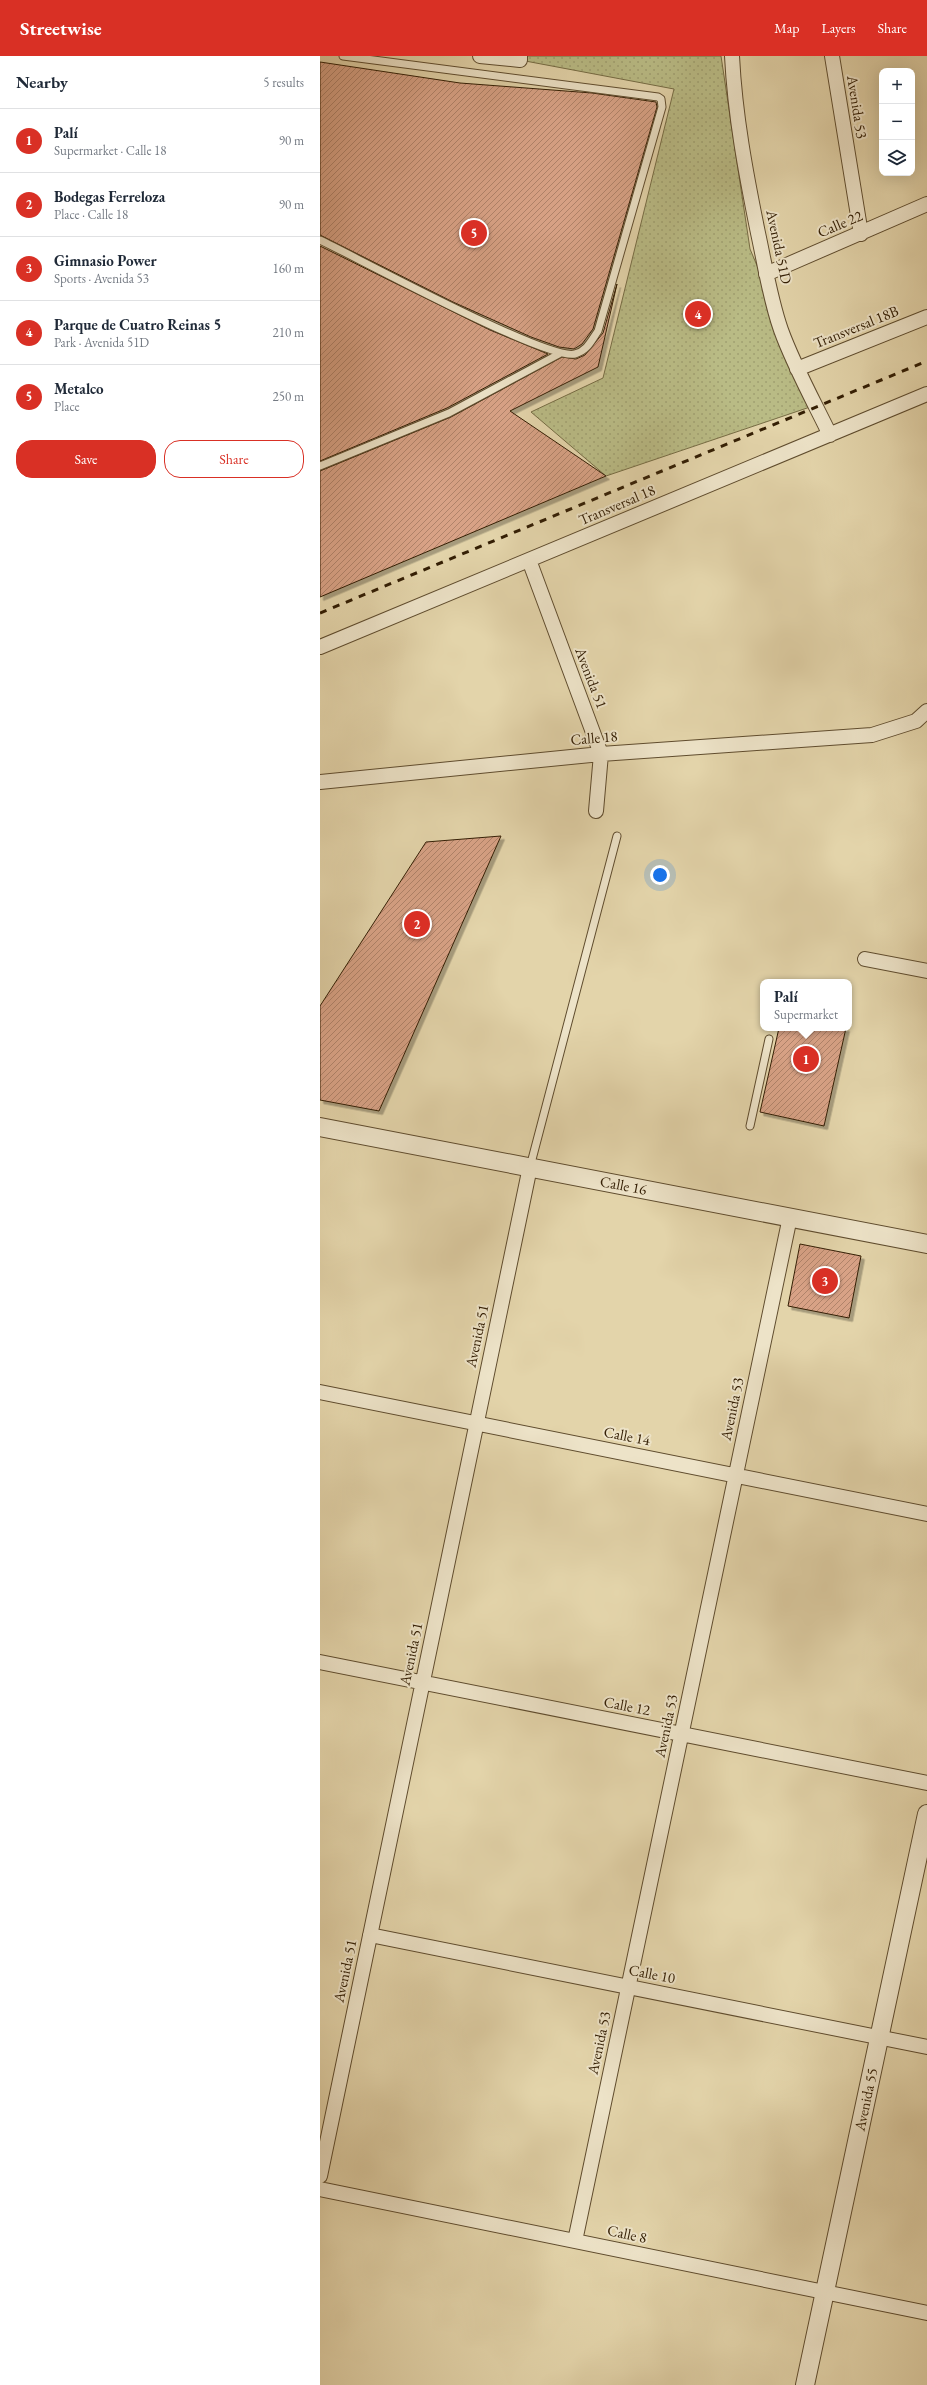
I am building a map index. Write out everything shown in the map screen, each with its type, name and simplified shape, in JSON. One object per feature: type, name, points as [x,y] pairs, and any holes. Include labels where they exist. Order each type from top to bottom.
[{"type":"street","points":[[480,56],[520,58]]},
{"type":"street","name":"Avenida 51D","points":[[732,56],[734,88],[742,152],[766,274],[781,329],[797,369],[830,435]]},
{"type":"street","name":"Avenida 53","points":[[832,56],[861,234]]},
{"type":"street","name":"Calle 22","points":[[766,274],[927,204]]},
{"type":"street","name":"Transversal 18B","points":[[797,369],[927,317]]},
{"type":"street","name":"Transversal 18","points":[[320,647],[927,394]]},
{"type":"street","name":"Avenida 51","points":[[528,560],[601,754],[596,811]]},
{"type":"street","name":"Calle 18","points":[[320,782],[601,754],[872,735],[916,721],[927,711]]},
{"type":"street","points":[[865,958],[927,971]]},
{"type":"street","name":"Calle 16","points":[[320,1127],[927,1244]]},
{"type":"street","name":"Avenida 51","points":[[320,2176],[530,1167]]},
{"type":"street","name":"Avenida 53","points":[[575,2241],[790,1218]]},
{"type":"street","name":"Calle 14","points":[[320,1392],[927,1514]]},
{"type":"street","name":"Calle 12","points":[[320,1662],[927,1783]]},
{"type":"street","name":"Avenida 55","points":[[805,2385],[927,1814]]},
{"type":"street","name":"Calle 10","points":[[370,1935],[927,2047]]},
{"type":"street","name":"Calle 8","points":[[320,2189],[927,2313]]},
{"type":"lane","points":[[320,240],[514,336],[559,354],[574,354],[586,349],[598,331],[662,107],[661,99],[607,89],[343,56]]},
{"type":"lane","points":[[320,466],[450,413],[559,354]]},
{"type":"lane","name":"Avenida 51","points":[[530,1167],[617,836]]},
{"type":"lane","points":[[750,1126],[769,1039]]},
{"type":"green space","points":[[520,56],[721,56],[750,249],[816,405],[606,476],[531,412],[603,378],[674,89],[520,60]]},
{"type":"building","points":[[320,62],[460,83],[592,93],[656,102],[657,107],[593,329],[582,344],[574,349],[559,347],[531,337],[453,302],[320,235]]},
{"type":"building","points":[[320,246],[490,330],[548,354],[447,408],[320,461]]},
{"type":"building","points":[[617,284],[598,367],[510,411],[606,476],[320,597],[320,471],[451,417],[562,357],[576,359],[585,355],[603,333]]},
{"type":"building","points":[[501,836],[379,1111],[320,1100],[320,1006],[426,842]]},
{"type":"building","points":[[778,1031],[845,1031],[824,1126],[760,1112]]},
{"type":"building","points":[[800,1244],[861,1256],[849,1318],[788,1306]]},
{"type":"railway","points":[[320,613],[927,361]]},
{"type":"place","name":"Metalco","points":[[474,233]]},
{"type":"place","name":"Parque de Cuatro Reinas 5","points":[[698,314]]},
{"type":"place","name":"Bodegas Ferreloza","points":[[417,924]]},
{"type":"place","name":"Palí","points":[[806,1059]]},
{"type":"place","name":"Gimnasio Power","points":[[825,1281]]}]
